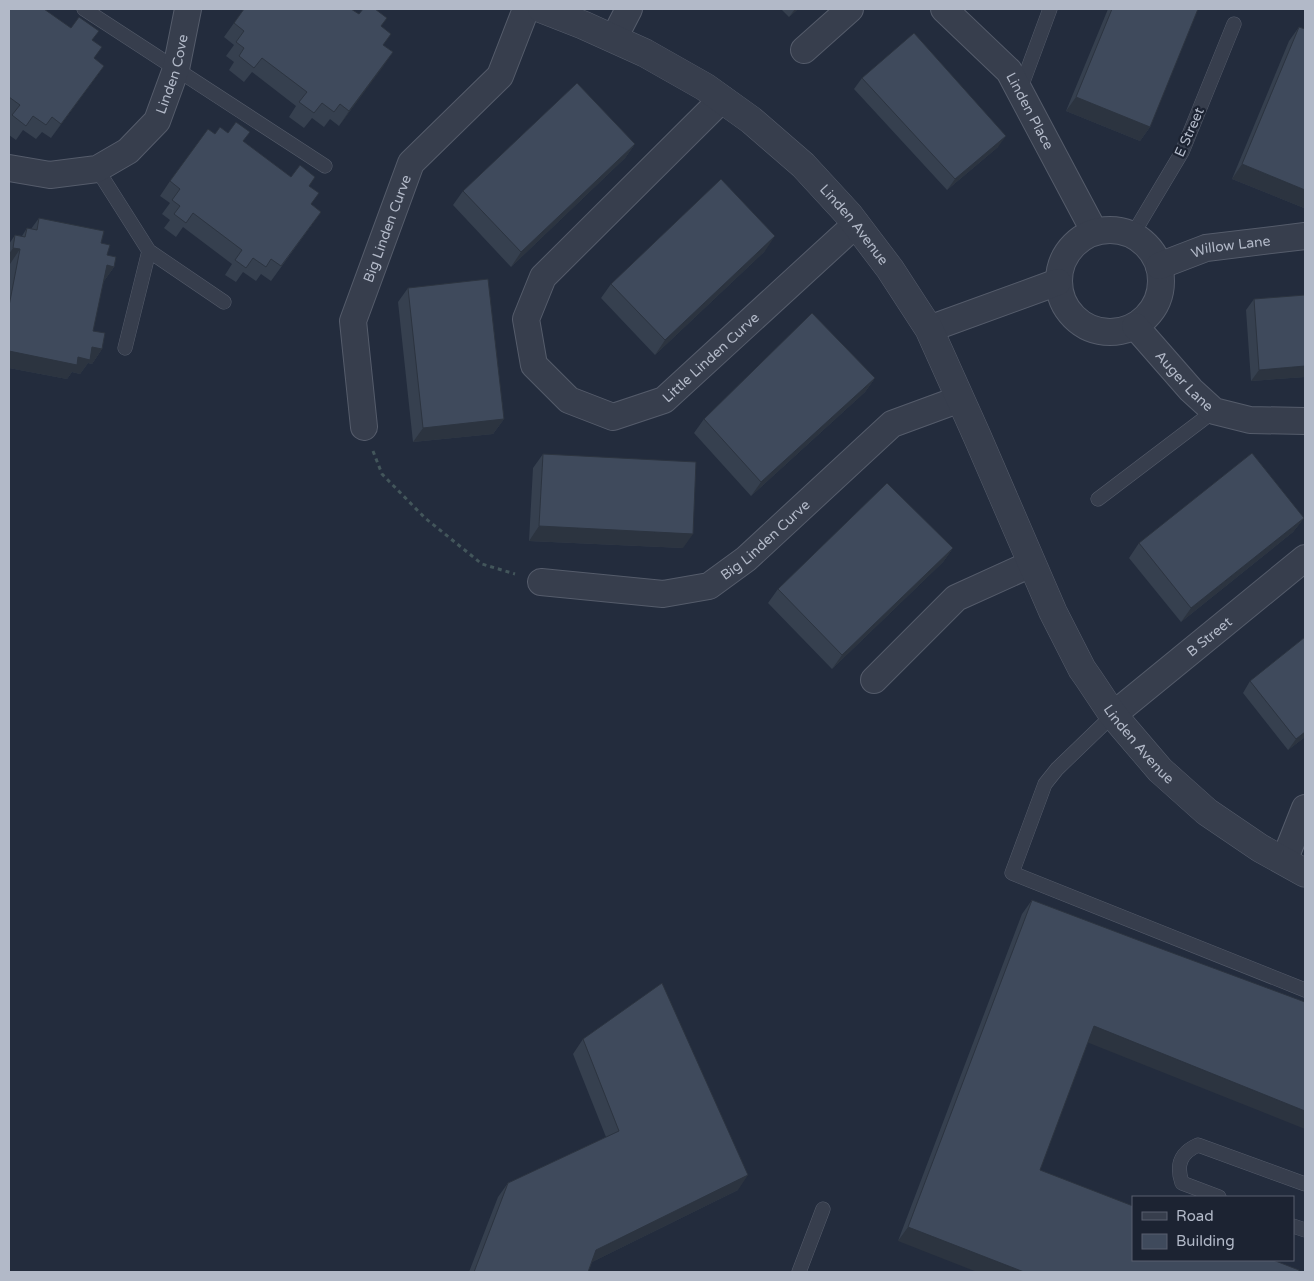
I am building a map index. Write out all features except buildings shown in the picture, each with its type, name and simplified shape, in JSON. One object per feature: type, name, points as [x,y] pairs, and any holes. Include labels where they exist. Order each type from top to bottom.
[{"type":"street","name":"Linden Cove","points":[[9,168],[50,175],[96,169],[128,151],[157,121],[176,69],[188,9]]},
{"type":"street","name":"Big Linden Curve","points":[[364,427],[353,320],[411,163],[500,76],[526,9]]},
{"type":"street","name":"Linden Avenue","points":[[542,9],[645,52],[722,99],[751,120],[803,165],[849,215],[890,269],[929,329],[1053,612],[1082,669],[1113,715],[1160,770],[1207,812],[1260,848],[1294,867]]},
{"type":"street","points":[[614,38],[629,9]]},
{"type":"street","points":[[804,50],[850,9]]},
{"type":"street","name":"Linden Place","points":[[944,9],[1009,71],[1094,231]]},
{"type":"street","name":"Little Linden Curve","points":[[722,99],[543,277],[526,319],[534,365],[569,400],[614,417],[664,400],[856,224]]},
{"type":"street","points":[[1116,230],[1133,234],[1142,240],[1153,253],[1159,266],[1161,283],[1159,298],[1149,314],[1135,326],[1118,332],[1100,332],[1080,323],[1067,310],[1061,300],[1058,272],[1065,254],[1080,238],[1094,231],[1116,230]]},
{"type":"street","name":"Willow Lane","points":[[1159,266],[1206,248],[1305,236]]},
{"type":"street","points":[[929,329],[1058,282]]},
{"type":"street","name":"Auger Lane","points":[[1135,326],[1191,390],[1214,411],[1250,420],[1305,421]]},
{"type":"street","name":"Big Linden Curve","points":[[541,582],[663,594],[709,586],[746,559],[892,424],[960,399]]},
{"type":"street","name":"B Street","points":[[1113,715],[1305,558]]},
{"type":"street","points":[[874,680],[956,598],[1031,564]]},
{"type":"street","points":[[1294,867],[1305,808]]},
{"type":"lane","points":[[84,9],[325,166]]},
{"type":"lane","points":[[1020,90],[1050,9]]},
{"type":"lane","name":"E Street","points":[[1133,234],[1182,152],[1234,24]]},
{"type":"lane","points":[[96,169],[149,251],[224,302]]},
{"type":"lane","points":[[125,348],[149,251]]},
{"type":"lane","points":[[1098,499],[1214,411]]},
{"type":"lane","points":[[1113,715],[1057,769],[1045,784],[1012,873],[1305,990]]},
{"type":"lane","points":[[1216,1196],[1182,1183],[1178,1172],[1180,1162],[1187,1150],[1198,1144],[1305,1184]]},
{"type":"lane","points":[[799,1272],[823,1209]]},
{"type":"path","points":[[364,427],[382,474],[425,518],[482,564],[541,582]]}]
